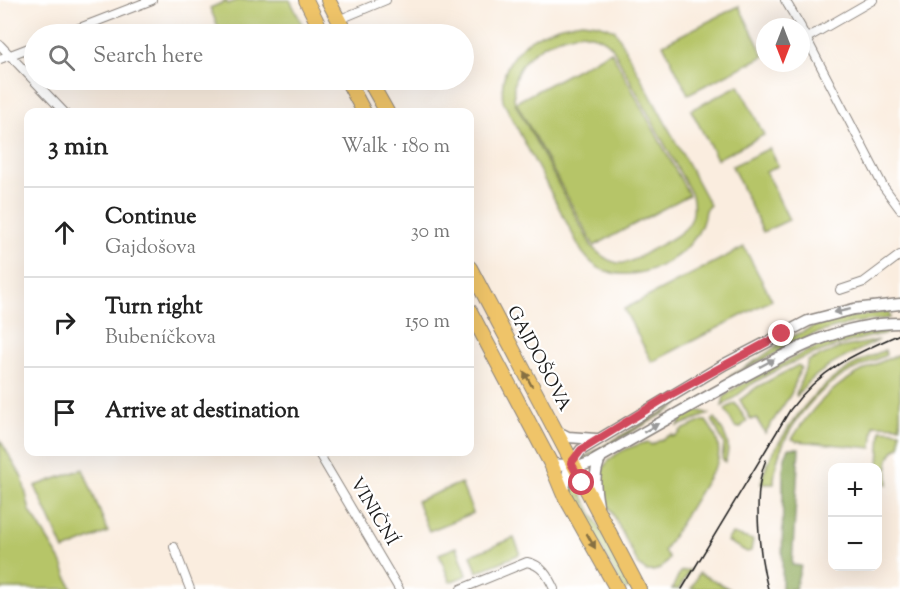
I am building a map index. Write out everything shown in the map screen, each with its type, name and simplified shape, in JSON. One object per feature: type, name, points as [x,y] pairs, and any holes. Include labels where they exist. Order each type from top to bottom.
[{"type":"main road","points":[[306,0],[318,24]]},
{"type":"main road","points":[[328,0],[340,24]]},
{"type":"main road","points":[[352,90],[362,108]]},
{"type":"main road","points":[[375,90],[385,108]]},
{"type":"main road","name":"GAJDOŠOVA","points":[[474,276],[556,431],[571,465],[639,589]]},
{"type":"main road","points":[[474,319],[551,464],[563,493],[617,589]]},
{"type":"street","points":[[90,24],[152,0]]},
{"type":"street","points":[[338,20],[386,0]]},
{"type":"street","points":[[785,0],[796,18]]},
{"type":"street","points":[[810,36],[873,0]]},
{"type":"street","points":[[810,44],[883,186],[900,209]]},
{"type":"street","points":[[0,45],[24,69]]},
{"type":"street","points":[[0,59],[24,50]]},
{"type":"street","points":[[44,90],[60,108]]},
{"type":"street","points":[[840,290],[864,282],[900,255]]},
{"type":"street","points":[[563,493],[571,465],[581,450],[725,364],[808,321],[854,309],[900,304]]},
{"type":"street","points":[[551,464],[581,466],[601,457],[672,415],[808,343],[849,330],[900,323]]},
{"type":"street","points":[[556,431],[568,437],[596,439]]},
{"type":"street","name":"VINIČNÍ","points":[[320,456],[399,589]]},
{"type":"street","points":[[601,457],[595,475],[595,492],[601,517]]},
{"type":"street","points":[[174,548],[190,589]]},
{"type":"street","points":[[461,589],[527,562],[536,564],[548,576],[554,589]]},
{"type":"green space","points":[[238,0],[290,0],[302,24],[217,24],[210,8],[226,1],[228,4]]},
{"type":"green space","points":[[739,6],[756,40],[756,60],[688,94],[663,44]]},
{"type":"green space","points":[[582,22],[598,24],[615,30],[710,205],[705,210],[701,226],[693,240],[668,262],[652,269],[618,274],[599,268],[586,257],[503,101],[503,83],[507,68],[514,56],[537,36],[566,25]],"holes":[[[581,33],[602,39],[612,47],[692,195],[694,207],[692,216],[684,230],[638,258],[625,263],[611,261],[592,247],[515,103],[514,88],[517,75],[532,54],[555,40]]]},
{"type":"green space","points":[[611,51],[689,195],[594,246],[516,102]]},
{"type":"green space","points":[[739,85],[764,135],[717,159],[691,110]]},
{"type":"green space","points":[[770,148],[778,166],[766,172],[789,220],[763,232],[732,166]]},
{"type":"green space","points":[[744,247],[772,300],[652,362],[624,309]]},
{"type":"green space","points":[[889,311],[890,318],[852,323],[814,334],[729,377],[787,339],[815,326],[837,319]]},
{"type":"green space","points":[[889,331],[834,347],[784,366],[752,384],[722,406],[724,397],[732,390],[808,351],[847,337]]},
{"type":"green space","points":[[879,340],[824,370],[796,395],[808,361],[840,348]]},
{"type":"green space","points":[[885,350],[886,355],[842,376],[813,400],[785,439],[775,469],[774,484],[761,484],[766,466],[775,449],[813,396],[852,366]]},
{"type":"green space","points":[[900,354],[900,426],[874,425],[872,448],[792,439],[814,409],[838,386],[866,369]]},
{"type":"green space","points":[[798,365],[801,367],[791,394],[765,433],[756,418],[751,420],[740,400],[757,387]]},
{"type":"green space","points":[[678,403],[583,460],[579,460]]},
{"type":"green space","points":[[735,403],[747,421],[740,428],[735,427],[725,409]]},
{"type":"green space","points":[[694,411],[709,414],[678,426],[683,417]]},
{"type":"green space","points":[[715,418],[728,444],[725,462],[722,459],[724,444],[712,420]]},
{"type":"green space","points":[[706,421],[717,441],[719,452],[717,463],[664,551],[669,558],[657,570],[646,571],[638,564],[603,495],[600,478],[607,462],[621,451],[648,442],[651,445],[672,434],[673,437],[680,431]]},
{"type":"green space","points":[[881,430],[900,431],[900,446],[892,453],[888,462],[888,484],[882,483],[882,463],[879,463]]},
{"type":"green space","points":[[0,440],[22,477],[30,511],[61,561],[72,589],[0,589]]},
{"type":"green space","points":[[789,448],[799,448],[792,565],[801,566],[795,589],[782,589],[783,470]]},
{"type":"green space","points":[[83,469],[108,532],[64,550],[35,486]]},
{"type":"green space","points":[[575,481],[632,589],[623,589],[573,493],[572,486]]},
{"type":"green space","points":[[461,483],[473,513],[429,531],[417,501]]},
{"type":"green space","points":[[732,534],[753,540],[751,551],[747,552],[727,541]]},
{"type":"green space","points":[[514,538],[520,552],[518,555],[477,572],[471,555]]},
{"type":"green space","points":[[457,547],[467,575],[450,582],[439,554]]},
{"type":"green space","points":[[690,570],[679,589],[672,589],[680,572]]},
{"type":"green space","points":[[699,573],[703,575],[730,589],[691,589]]},
{"type":"tram line","points":[[682,589],[790,410],[801,396],[839,364],[900,334]]},
{"type":"tram line","points":[[766,460],[759,489],[758,524],[768,589]]},
{"type":"route","points":[[582,483],[571,463],[581,450],[670,395],[782,334]]}]
